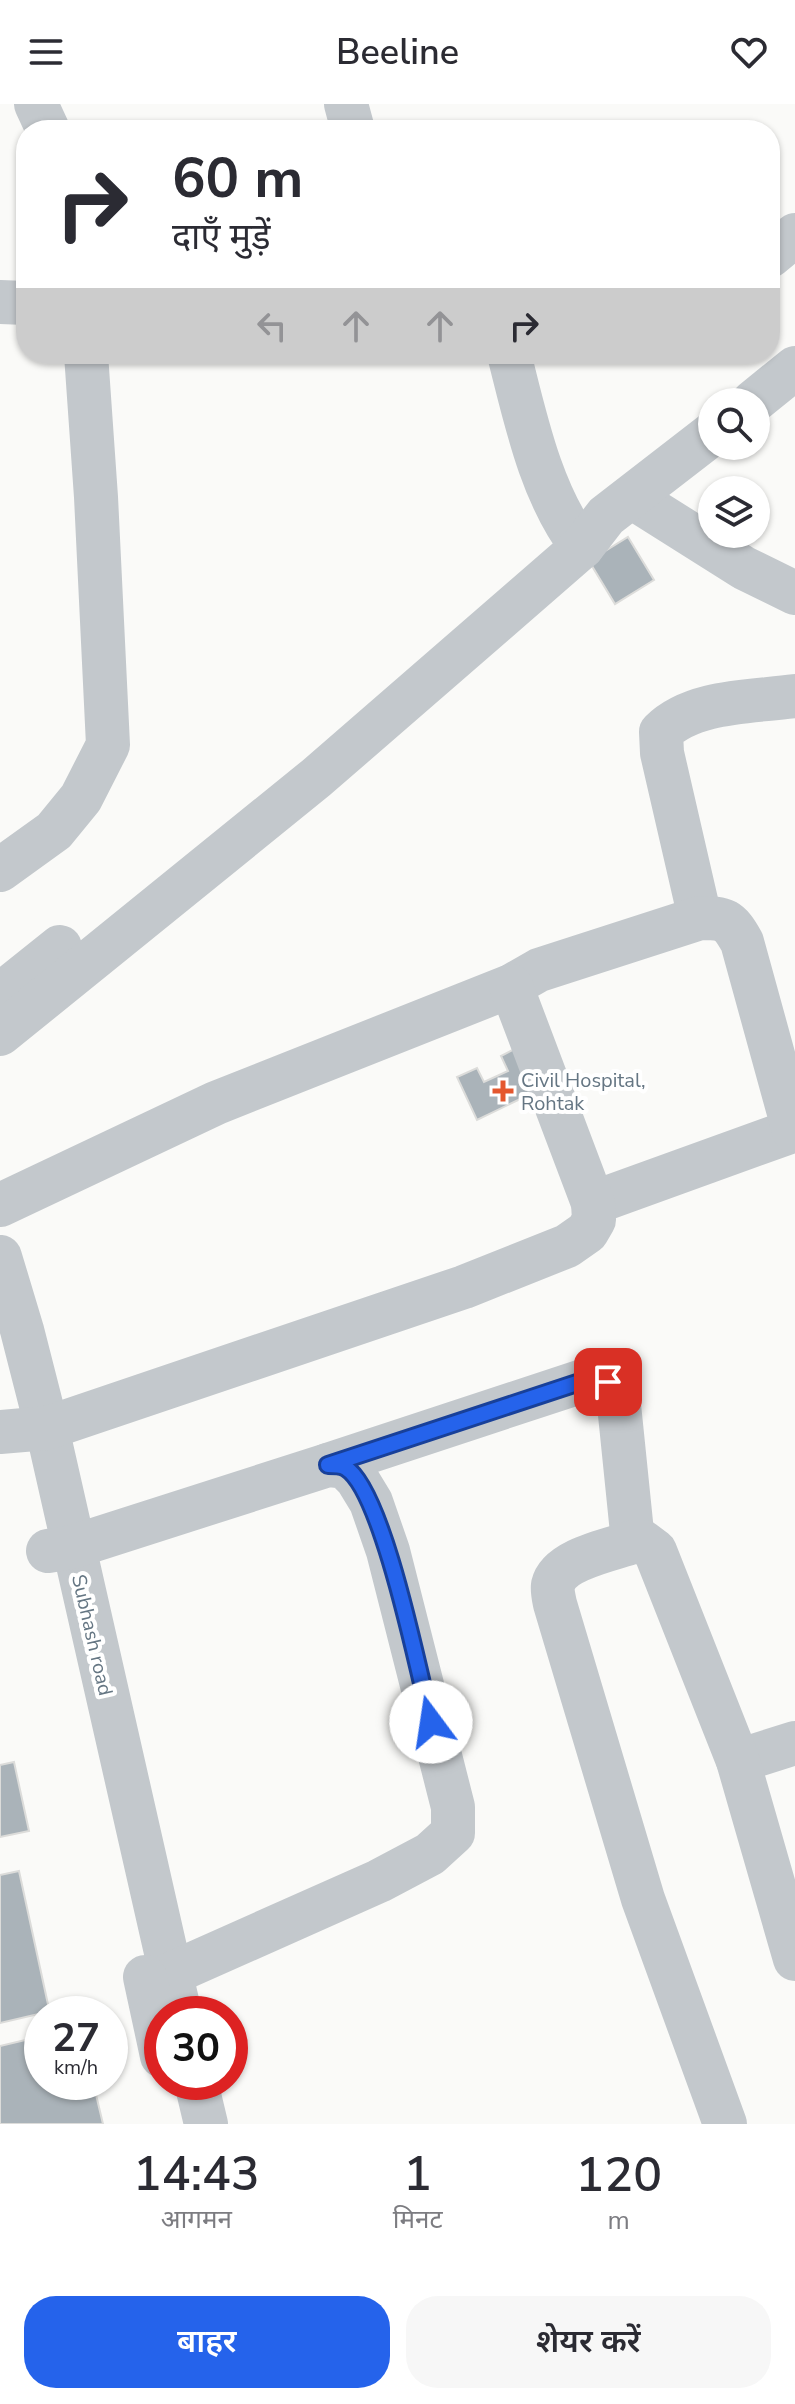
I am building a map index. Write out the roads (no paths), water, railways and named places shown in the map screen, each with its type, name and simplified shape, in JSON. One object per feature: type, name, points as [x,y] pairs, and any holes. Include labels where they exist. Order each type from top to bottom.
[{"type":"street","points":[[0,870],[54,831],[81,798],[108,745],[87,364]]},
{"type":"street","points":[[512,364],[529,436],[597,522],[744,568],[795,593]]},
{"type":"street","points":[[770,388],[795,368]]},
{"type":"street","points":[[0,995],[176,858],[364,703],[698,445]]},
{"type":"street","points":[[0,1034],[316,778],[597,522]]},
{"type":"street","points":[[700,918],[662,753],[661,732],[673,720],[693,710],[795,696]]},
{"type":"street","points":[[0,1205],[216,1103],[511,986],[539,970],[700,918],[720,918],[732,925],[742,942],[795,1130],[593,1203]]},
{"type":"street","points":[[23,1431],[464,1287],[567,1246],[587,1232],[594,1220],[593,1203],[511,986]]},
{"type":"street","name":"Subhash road","points":[[0,1257],[22,1330],[23,1431]]},
{"type":"street","name":"Subhash road","points":[[0,1329],[23,1431],[60,1549],[175,1994]]},
{"type":"street","points":[[60,1549],[589,1379],[608,1382],[618,1395],[633,1542]]},
{"type":"street","points":[[175,1994],[430,1854],[453,1833],[453,1807],[388,1551],[371,1502],[357,1479],[345,1467],[328,1465]]},
{"type":"street","points":[[725,2124],[643,1899],[555,1604],[552,1587],[558,1574],[568,1564],[633,1542],[650,1545],[661,1564],[738,1761],[795,1959]]},
{"type":"street","name":"Subhash road","points":[[94,1688],[151,1996]]},
{"type":"street","points":[[738,1761],[795,1743]]},
{"type":"street","points":[[171,2100],[176,2124]]},
{"type":"street","points":[[200,2100],[206,2124]]},
{"type":"place","name":"Civil Hospital, Rohtak","points":[[503,1091]]}]
